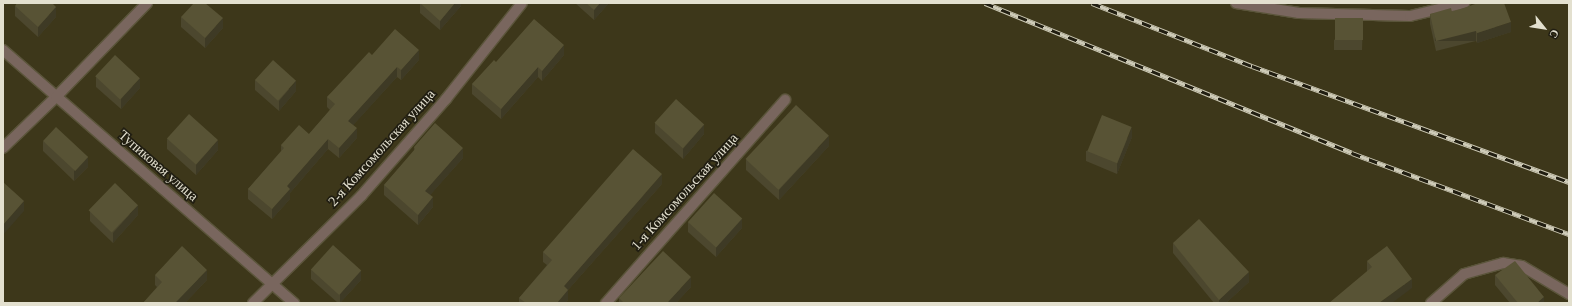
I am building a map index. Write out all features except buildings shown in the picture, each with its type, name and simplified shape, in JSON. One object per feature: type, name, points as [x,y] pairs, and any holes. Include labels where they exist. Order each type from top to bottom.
[{"type":"street","points":[[3,148],[56,97],[147,3]]},
{"type":"street","name":"2-я Комсомольская улица","points":[[253,303],[272,282],[362,196],[446,99],[522,3]]},
{"type":"street","points":[[1236,3],[1299,13],[1410,16],[1464,3]]},
{"type":"street","name":"Тупиковая улица","points":[[3,50],[272,282],[294,303]]},
{"type":"street","name":"1-я Комсомольская улица","points":[[606,303],[785,100]]},
{"type":"street","points":[[1431,303],[1464,274],[1503,262],[1522,266],[1569,294]]},
{"type":"railway","points":[[985,3],[1352,153],[1569,234]]},
{"type":"railway","points":[[1092,3],[1252,66],[1569,182]]}]
